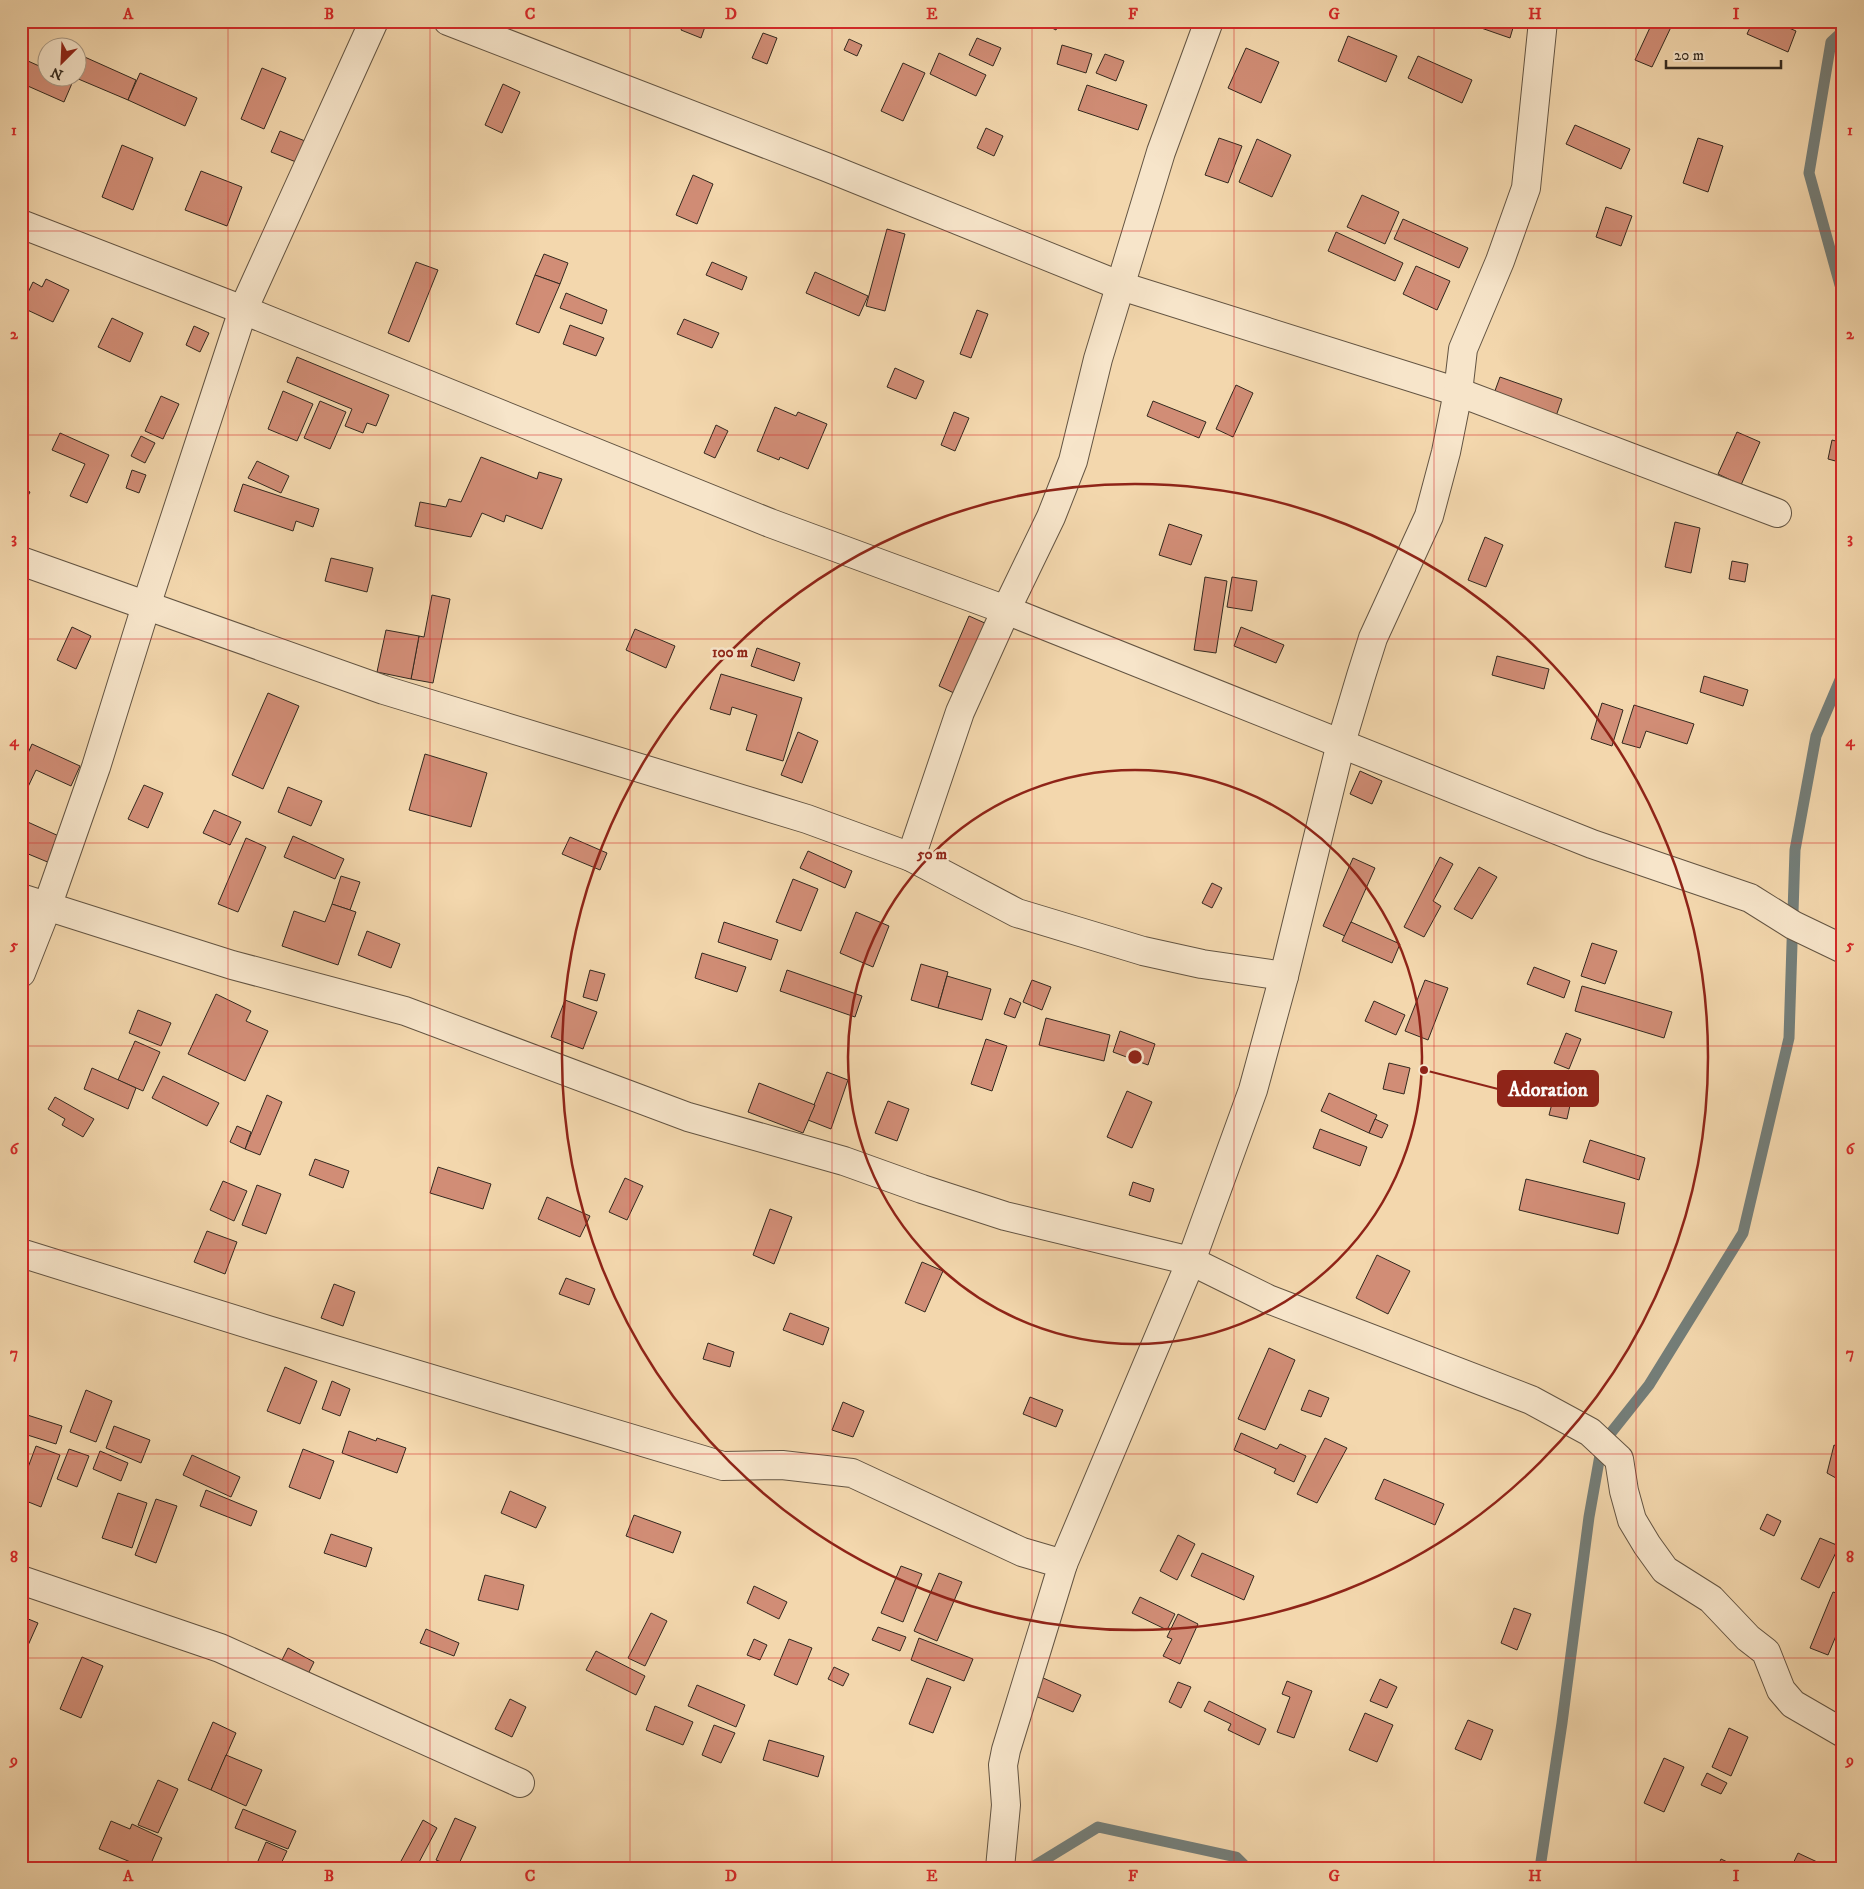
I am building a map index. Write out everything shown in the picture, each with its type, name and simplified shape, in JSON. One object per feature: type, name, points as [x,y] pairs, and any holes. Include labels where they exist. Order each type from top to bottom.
[{"type":"street","points":[[21,973],[47,907],[96,767],[146,606],[243,310],[374,21]]},
{"type":"street","points":[[448,21],[826,167],[1121,286],[1458,392],[1777,513]]},
{"type":"street","points":[[911,857],[960,712],[1051,517],[1073,461],[1098,359],[1161,152],[1209,21]]},
{"type":"street","points":[[1000,1868],[1006,1805],[1003,1765],[1006,1750],[1063,1564],[1191,1261],[1253,1090],[1284,976],[1341,743],[1373,638],[1429,516],[1446,452],[1458,392],[1463,349],[1500,261],[1526,188],[1543,21]]},
{"type":"street","points":[[21,224],[243,310],[770,523],[1006,610],[1341,743],[1407,772],[1592,844],[1750,898],[1800,929],[1843,949]]},
{"type":"street","points":[[21,561],[384,690],[807,819],[911,857],[1017,912],[1143,951],[1202,964],[1284,976]]},
{"type":"street","points":[[21,898],[232,966],[405,1010],[688,1117],[844,1161],[1005,1216],[1191,1261],[1268,1299],[1530,1400],[1590,1432],[1619,1459],[1624,1491],[1632,1520],[1665,1570],[1711,1599],[1748,1638],[1766,1652],[1781,1690],[1793,1704],[1843,1733]]},
{"type":"street","points":[[21,1253],[268,1330],[723,1466],[782,1465],[852,1473],[1022,1552],[1063,1564]]},
{"type":"street","points":[[21,1580],[220,1648],[520,1783]]},
{"type":"building","points":[[684,21],[707,21],[701,38],[681,30]]},
{"type":"building","points":[[1038,21],[1060,21],[1056,30]]},
{"type":"building","points":[[1461,21],[1515,21],[1510,38]]},
{"type":"building","points":[[1653,21],[1664,21],[1672,25],[1652,67],[1635,60]]},
{"type":"building","points":[[1753,21],[1773,21],[1796,31],[1788,52],[1747,34]]},
{"type":"building","points":[[763,33],[777,38],[767,64],[752,58]]},
{"type":"building","points":[[1348,36],[1397,56],[1386,82],[1338,61]]},
{"type":"building","points":[[977,38],[1001,48],[993,66],[969,55]]},
{"type":"building","points":[[849,39],[862,45],[857,56],[844,50]]},
{"type":"building","points":[[1062,45],[1092,54],[1086,73],[1057,64]]},
{"type":"building","points":[[1246,48],[1279,62],[1261,103],[1228,88]]},
{"type":"building","points":[[939,53],[986,75],[976,96],[930,74]]},
{"type":"building","points":[[1105,54],[1124,61],[1116,81],[1096,73]]},
{"type":"building","points":[[1418,56],[1472,80],[1462,103],[1408,78]]},
{"type":"building","points":[[21,58],[28,61],[21,77]]},
{"type":"building","points":[[88,58],[136,80],[128,100],[88,83]]},
{"type":"building","points":[[28,61],[38,66],[38,88],[70,88],[64,102],[21,83],[21,77]]},
{"type":"building","points":[[903,63],[925,73],[903,121],[881,111]]},
{"type":"building","points":[[262,68],[286,78],[264,129],[241,119]]},
{"type":"building","points":[[140,73],[197,98],[185,126],[128,100]]},
{"type":"building","points":[[503,84],[520,92],[502,133],[485,125]]},
{"type":"building","points":[[1087,85],[1147,105],[1138,130],[1078,110]]},
{"type":"building","points":[[1575,125],[1630,149],[1621,169],[1566,144]]},
{"type":"building","points":[[986,128],[1003,136],[994,156],[977,148]]},
{"type":"building","points":[[280,131],[305,141],[296,162],[271,152]]},
{"type":"building","points":[[1219,138],[1242,146],[1228,183],[1205,175]]},
{"type":"building","points":[[1698,138],[1723,146],[1708,192],[1683,183]]},
{"type":"building","points":[[1257,139],[1291,155],[1272,197],[1239,182]]},
{"type":"building","points":[[122,145],[153,158],[133,210],[102,197]]},
{"type":"building","points":[[201,171],[242,187],[227,226],[185,210]]},
{"type":"building","points":[[693,175],[713,184],[697,224],[676,215]]},
{"type":"building","points":[[1362,195],[1399,212],[1385,244],[1347,227]]},
{"type":"building","points":[[1606,207],[1632,216],[1621,246],[1596,237]]},
{"type":"building","points":[[1403,219],[1468,248],[1459,268],[1394,239]]},
{"type":"building","points":[[887,229],[905,234],[885,311],[866,306]]},
{"type":"building","points":[[1336,232],[1403,263],[1395,281],[1328,251]]},
{"type":"building","points":[[544,254],[568,263],[560,284],[535,275]]},
{"type":"building","points":[[416,262],[438,270],[409,342],[388,333]]},
{"type":"building","points":[[712,262],[747,277],[742,290],[706,275]]},
{"type":"building","points":[[1416,266],[1450,281],[1437,310],[1403,294]]},
{"type":"building","points":[[815,272],[868,296],[859,316],[806,293]]},
{"type":"building","points":[[535,275],[560,284],[539,333],[516,324]]},
{"type":"building","points":[[46,279],[69,290],[53,322],[21,307],[33,282],[42,287]]},
{"type":"building","points":[[566,293],[607,310],[602,324],[560,308]]},
{"type":"building","points":[[977,310],[988,314],[971,358],[960,354]]},
{"type":"building","points":[[112,318],[143,333],[130,362],[98,347]]},
{"type":"building","points":[[684,319],[719,333],[712,348],[677,334]]},
{"type":"building","points":[[570,325],[604,338],[596,356],[563,344]]},
{"type":"building","points":[[194,326],[209,333],[200,352],[186,345]]},
{"type":"building","points":[[297,357],[389,395],[376,426],[367,423],[363,433],[345,426],[352,409],[287,382]]},
{"type":"building","points":[[895,368],[924,381],[916,399],[887,387]]},
{"type":"building","points":[[1500,377],[1562,399],[1554,422],[1492,399]]},
{"type":"building","points":[[1236,385],[1253,393],[1233,437],[1216,429]]},
{"type":"building","points":[[283,391],[313,404],[297,441],[268,429]]},
{"type":"building","points":[[161,396],[179,404],[163,439],[145,431]]},
{"type":"building","points":[[320,401],[346,412],[330,449],[304,438]]},
{"type":"building","points":[[1153,401],[1206,422],[1199,438],[1147,416]]},
{"type":"building","points":[[775,407],[796,416],[798,412],[827,424],[808,469],[780,457],[779,460],[757,451]]},
{"type":"building","points":[[954,412],[969,418],[955,451],[941,445]]},
{"type":"building","points":[[716,425],[728,431],[715,458],[704,453]]},
{"type":"building","points":[[1737,432],[1760,442],[1741,485],[1718,474]]},
{"type":"building","points":[[60,433],[109,455],[87,503],[70,496],[85,464],[52,450]]},
{"type":"building","points":[[141,436],[155,443],[145,463],[131,456]]},
{"type":"building","points":[[1832,440],[1843,443],[1843,463],[1828,459]]},
{"type":"building","points":[[481,457],[537,479],[539,472],[562,479],[542,529],[506,515],[504,522],[482,513],[471,537],[415,526],[420,502],[446,507],[449,499],[461,502]]},
{"type":"building","points":[[257,461],[289,476],[281,493],[248,478]]},
{"type":"building","points":[[132,470],[146,475],[139,493],[126,488]]},
{"type":"building","points":[[243,484],[319,509],[313,527],[296,521],[293,531],[234,511]]},
{"type":"building","points":[[21,488],[30,492],[22,507],[21,507]]},
{"type":"building","points":[[1675,522],[1700,528],[1691,573],[1665,567]]},
{"type":"building","points":[[1169,524],[1202,535],[1191,565],[1159,555]]},
{"type":"building","points":[[1485,537],[1503,545],[1486,587],[1468,580]]},
{"type":"building","points":[[331,558],[373,568],[367,592],[325,581]]},
{"type":"building","points":[[1732,561],[1748,564],[1745,582],[1729,579]]},
{"type":"building","points":[[1205,577],[1227,581],[1216,653],[1194,650]]},
{"type":"building","points":[[1232,577],[1257,581],[1252,611],[1227,607]]},
{"type":"building","points":[[432,595],[450,599],[433,683],[411,679],[419,636],[424,637]]},
{"type":"building","points":[[969,616],[987,624],[956,694],[939,686]]},
{"type":"building","points":[[72,627],[91,636],[76,669],[57,660]]},
{"type":"building","points":[[1241,627],[1284,645],[1276,663],[1234,646]]},
{"type":"building","points":[[635,629],[675,646],[666,668],[626,650]]},
{"type":"building","points":[[386,630],[419,636],[411,679],[377,672]]},
{"type":"building","points":[[757,648],[800,663],[794,681],[751,666]]},
{"type":"building","points":[[1497,656],[1549,669],[1544,689],[1492,675]]},
{"type":"building","points":[[721,674],[802,698],[783,761],[746,750],[757,715],[732,707],[730,715],[710,709]]},
{"type":"building","points":[[1704,676],[1748,690],[1743,706],[1700,692]]},
{"type":"building","points":[[268,693],[299,706],[263,789],[232,775]]},
{"type":"building","points":[[1602,703],[1623,710],[1612,746],[1591,739]]},
{"type":"building","points":[[1634,705],[1694,724],[1687,744],[1646,731],[1640,748],[1622,743]]},
{"type":"building","points":[[798,732],[818,741],[802,783],[781,775]]},
{"type":"building","points":[[32,744],[80,766],[71,786],[36,770],[27,789],[21,787],[21,769]]},
{"type":"building","points":[[425,754],[487,773],[471,827],[409,810]]},
{"type":"building","points":[[1360,771],[1382,781],[1372,804],[1350,794]]},
{"type":"building","points":[[144,785],[163,793],[148,828],[128,819]]},
{"type":"building","points":[[288,787],[322,801],[311,826],[278,812]]},
{"type":"building","points":[[214,810],[241,822],[230,845],[203,833]]},
{"type":"building","points":[[21,819],[61,837],[50,863],[21,851]]},
{"type":"building","points":[[293,836],[344,859],[335,879],[284,857]]},
{"type":"building","points":[[570,837],[607,853],[600,870],[562,854]]},
{"type":"building","points":[[246,838],[266,847],[238,912],[218,904]]},
{"type":"building","points":[[808,851],[852,871],[845,888],[800,868]]},
{"type":"building","points":[[1440,857],[1453,864],[1433,901],[1441,906],[1424,937],[1404,927]]},
{"type":"building","points":[[1353,858],[1375,868],[1345,936],[1323,926]]},
{"type":"building","points":[[1479,867],[1497,877],[1472,919],[1454,909]]},
{"type":"building","points":[[341,876],[360,882],[350,910],[332,904]]},
{"type":"building","points":[[793,879],[818,889],[801,931],[776,922]]},
{"type":"building","points":[[1212,883],[1222,888],[1212,908],[1202,903]]},
{"type":"building","points":[[332,904],[356,912],[338,965],[282,946],[294,911],[325,922]]},
{"type":"building","points":[[856,912],[889,926],[873,967],[840,953]]},
{"type":"building","points":[[724,922],[778,940],[771,960],[718,942]]},
{"type":"building","points":[[1351,922],[1400,944],[1392,963],[1342,941]]},
{"type":"building","points":[[367,931],[400,944],[391,968],[358,955]]},
{"type":"building","points":[[1592,943],[1617,951],[1605,984],[1581,976]]},
{"type":"building","points":[[702,953],[746,967],[737,992],[695,978]]},
{"type":"building","points":[[921,964],[948,972],[938,1008],[911,1000]]},
{"type":"building","points":[[1534,967],[1570,981],[1564,998],[1527,984]]},
{"type":"building","points":[[590,970],[605,974],[597,1001],[583,997]]},
{"type":"building","points":[[787,970],[862,996],[855,1017],[780,991]]},
{"type":"building","points":[[947,976],[991,989],[982,1020],[938,1008]]},
{"type":"building","points":[[1032,980],[1051,987],[1042,1010],[1023,1002]]},
{"type":"building","points":[[1425,980],[1448,988],[1428,1040],[1405,1031]]},
{"type":"building","points":[[1582,986],[1672,1012],[1664,1038],[1575,1011]]},
{"type":"building","points":[[216,994],[251,1011],[246,1021],[268,1031],[245,1081],[188,1054]]},
{"type":"building","points":[[1010,998],[1021,1003],[1015,1018],[1004,1014]]},
{"type":"building","points":[[565,1000],[597,1012],[583,1049],[551,1037]]},
{"type":"building","points":[[1374,1001],[1405,1015],[1396,1035],[1365,1021]]},
{"type":"building","points":[[138,1010],[171,1023],[161,1046],[129,1033]]},
{"type":"building","points":[[1046,1018],[1110,1035],[1104,1061],[1039,1045]]},
{"type":"building","points":[[1120,1031],[1155,1044],[1148,1065],[1113,1052]]},
{"type":"building","points":[[1566,1033],[1581,1039],[1569,1069],[1554,1063]]},
{"type":"building","points":[[986,1039],[1007,1046],[992,1091],[971,1084]]},
{"type":"building","points":[[135,1041],[160,1052],[143,1091],[118,1080]]},
{"type":"building","points":[[1389,1063],[1410,1068],[1404,1094],[1383,1089]]},
{"type":"building","points":[[92,1068],[136,1088],[128,1109],[84,1089]]},
{"type":"building","points":[[827,1072],[848,1080],[831,1129],[808,1120]]},
{"type":"building","points":[[1560,1073],[1576,1078],[1567,1119],[1549,1115]]},
{"type":"building","points":[[163,1076],[219,1103],[207,1126],[152,1098]]},
{"type":"building","points":[[759,1083],[815,1105],[803,1133],[748,1112]]},
{"type":"building","points":[[1127,1091],[1152,1102],[1132,1148],[1107,1137]]},
{"type":"building","points":[[1329,1093],[1377,1115],[1369,1133],[1321,1111]]},
{"type":"building","points":[[267,1095],[282,1102],[260,1155],[245,1149]]},
{"type":"building","points":[[55,1097],[94,1119],[83,1137],[62,1125],[65,1119],[48,1109]]},
{"type":"building","points":[[888,1101],[909,1109],[897,1141],[875,1133]]},
{"type":"building","points":[[1375,1119],[1388,1125],[1382,1138],[1369,1133]]},
{"type":"building","points":[[237,1126],[251,1132],[245,1149],[230,1142]]},
{"type":"building","points":[[1320,1129],[1367,1147],[1360,1166],[1313,1148]]},
{"type":"building","points":[[1590,1140],[1645,1158],[1639,1180],[1583,1162]]},
{"type":"building","points":[[315,1159],[349,1171],[343,1188],[309,1175]]},
{"type":"building","points":[[438,1167],[491,1184],[483,1209],[430,1193]]},
{"type":"building","points":[[625,1178],[643,1186],[627,1220],[609,1212]]},
{"type":"building","points":[[1526,1179],[1625,1203],[1618,1234],[1519,1210]]},
{"type":"building","points":[[223,1181],[247,1191],[234,1221],[210,1210]]},
{"type":"building","points":[[1133,1182],[1154,1189],[1150,1202],[1129,1195]]},
{"type":"building","points":[[257,1185],[281,1194],[266,1234],[242,1225]]},
{"type":"building","points":[[547,1197],[590,1216],[580,1237],[538,1219]]},
{"type":"building","points":[[770,1209],[792,1217],[774,1264],[753,1255]]},
{"type":"building","points":[[207,1231],[237,1242],[225,1274],[194,1262]]},
{"type":"building","points":[[1377,1255],[1410,1271],[1388,1314],[1356,1298]]},
{"type":"building","points":[[922,1262],[943,1271],[925,1312],[905,1303]]},
{"type":"building","points":[[566,1278],[595,1289],[589,1305],[559,1294]]},
{"type":"building","points":[[334,1284],[355,1292],[343,1326],[321,1318]]},
{"type":"building","points":[[790,1313],[829,1328],[823,1345],[783,1330]]},
{"type":"building","points":[[708,1343],[734,1352],[730,1367],[703,1359]]},
{"type":"building","points":[[1269,1348],[1295,1360],[1265,1430],[1238,1419]]},
{"type":"building","points":[[285,1367],[317,1381],[300,1424],[267,1411]]},
{"type":"building","points":[[332,1381],[350,1389],[340,1416],[322,1409]]},
{"type":"building","points":[[86,1390],[112,1401],[96,1442],[70,1432]]},
{"type":"building","points":[[1309,1390],[1329,1398],[1321,1417],[1301,1410]]},
{"type":"building","points":[[1030,1397],[1063,1410],[1056,1427],[1023,1414]]},
{"type":"building","points":[[843,1402],[864,1411],[853,1437],[832,1430]]},
{"type":"building","points":[[21,1413],[62,1426],[56,1444],[21,1433]]},
{"type":"building","points":[[114,1426],[150,1440],[141,1463],[106,1448]]},
{"type":"building","points":[[349,1431],[376,1441],[377,1438],[406,1448],[397,1473],[342,1453]]},
{"type":"building","points":[[1241,1433],[1277,1449],[1280,1444],[1306,1456],[1294,1482],[1274,1473],[1276,1469],[1234,1450]]},
{"type":"building","points":[[1325,1438],[1347,1448],[1317,1503],[1297,1494]]},
{"type":"building","points":[[1834,1445],[1843,1449],[1843,1482],[1827,1473]]},
{"type":"building","points":[[36,1446],[60,1455],[41,1507],[21,1499],[21,1486]]},
{"type":"building","points":[[21,1449],[28,1451],[21,1476]]},
{"type":"building","points":[[69,1449],[89,1456],[77,1487],[57,1479]]},
{"type":"building","points":[[303,1449],[334,1461],[320,1499],[289,1487]]},
{"type":"building","points":[[100,1451],[128,1463],[121,1481],[93,1469]]},
{"type":"building","points":[[192,1455],[240,1477],[231,1497],[183,1475]]},
{"type":"building","points":[[1384,1479],[1444,1504],[1435,1525],[1375,1499]]},
{"type":"building","points":[[206,1490],[257,1511],[251,1526],[200,1506]]},
{"type":"building","points":[[510,1491],[546,1507],[536,1528],[501,1513]]},
{"type":"building","points":[[118,1493],[147,1503],[132,1548],[102,1538]]},
{"type":"building","points":[[156,1499],[177,1506],[156,1563],[135,1555]]},
{"type":"building","points":[[1767,1514],[1781,1521],[1774,1536],[1760,1529]]},
{"type":"building","points":[[634,1515],[681,1532],[673,1553],[626,1536]]},
{"type":"building","points":[[331,1534],[372,1548],[366,1567],[324,1553]]},
{"type":"building","points":[[1178,1535],[1195,1544],[1177,1580],[1160,1571]]},
{"type":"building","points":[[1820,1538],[1839,1546],[1819,1588],[1801,1579]]},
{"type":"building","points":[[1202,1553],[1254,1576],[1244,1600],[1191,1576]]},
{"type":"building","points":[[901,1566],[922,1574],[903,1622],[881,1613]]},
{"type":"building","points":[[939,1573],[962,1582],[937,1641],[914,1631]]},
{"type":"building","points":[[485,1575],[524,1585],[518,1610],[478,1600]]},
{"type":"building","points":[[754,1586],[787,1602],[779,1619],[747,1603]]},
{"type":"building","points":[[1833,1592],[1843,1595],[1843,1619],[1828,1655],[1810,1648]]},
{"type":"building","points":[[1140,1597],[1175,1614],[1167,1630],[1132,1613]]},
{"type":"building","points":[[1514,1608],[1531,1614],[1517,1650],[1501,1643]]},
{"type":"building","points":[[651,1613],[667,1621],[645,1666],[628,1658]]},
{"type":"building","points":[[1178,1614],[1198,1624],[1180,1664],[1163,1656],[1172,1639],[1167,1637]]},
{"type":"building","points":[[21,1616],[38,1623],[21,1661]]},
{"type":"building","points":[[878,1627],[906,1637],[900,1651],[872,1640]]},
{"type":"building","points":[[426,1629],[459,1643],[454,1656],[420,1643]]},
{"type":"building","points":[[919,1638],[973,1659],[964,1681],[911,1660]]},
{"type":"building","points":[[754,1639],[767,1645],[760,1660],[747,1655]]},
{"type":"building","points":[[789,1639],[812,1648],[797,1685],[774,1675]]},
{"type":"building","points":[[288,1648],[314,1662],[307,1676],[281,1662]]},
{"type":"building","points":[[596,1651],[645,1676],[636,1695],[586,1670]]},
{"type":"building","points":[[82,1657],[103,1666],[81,1718],[60,1709]]},
{"type":"building","points":[[834,1667],[849,1674],[843,1686],[828,1679]]},
{"type":"building","points":[[1041,1677],[1081,1695],[1073,1712],[1033,1695]]},
{"type":"building","points":[[927,1678],[951,1687],[933,1733],[909,1724]]},
{"type":"building","points":[[1380,1679],[1397,1687],[1387,1708],[1370,1701]]},
{"type":"building","points":[[1287,1681],[1312,1691],[1294,1738],[1277,1732],[1290,1697],[1282,1694]]},
{"type":"building","points":[[1178,1682],[1191,1687],[1181,1708],[1169,1702]]},
{"type":"building","points":[[697,1685],[745,1705],[736,1727],[688,1706]]},
{"type":"building","points":[[510,1699],[526,1707],[512,1737],[495,1729]]},
{"type":"building","points":[[1209,1701],[1266,1729],[1259,1745],[1228,1730],[1231,1724],[1204,1711]]},
{"type":"building","points":[[655,1706],[693,1722],[683,1745],[646,1730]]},
{"type":"building","points":[[1365,1713],[1393,1725],[1377,1762],[1349,1750]]},
{"type":"building","points":[[21,1715],[26,1717],[21,1728]]},
{"type":"building","points":[[1468,1720],[1493,1730],[1481,1760],[1455,1749]]},
{"type":"building","points":[[213,1722],[236,1733],[211,1790],[188,1780]]},
{"type":"building","points":[[714,1725],[735,1733],[721,1763],[702,1755]]},
{"type":"building","points":[[1729,1728],[1748,1737],[1731,1776],[1712,1767]]},
{"type":"building","points":[[769,1740],[824,1756],[818,1777],[763,1760]]},
{"type":"building","points":[[226,1755],[262,1770],[246,1806],[211,1790]]},
{"type":"building","points":[[1664,1758],[1684,1767],[1664,1812],[1644,1803]]},
{"type":"building","points":[[1707,1773],[1727,1783],[1721,1794],[1701,1785]]},
{"type":"building","points":[[158,1780],[178,1789],[158,1833],[138,1825]]},
{"type":"building","points":[[243,1809],[296,1831],[288,1849],[235,1828]]},
{"type":"building","points":[[455,1818],[476,1827],[457,1868],[436,1860]]},
{"type":"building","points":[[423,1820],[437,1828],[416,1868],[410,1868],[400,1863]]},
{"type":"building","points":[[111,1821],[130,1829],[132,1824],[162,1838],[149,1868],[99,1849]]},
{"type":"building","points":[[266,1842],[287,1851],[279,1868],[255,1868]]},
{"type":"building","points":[[1798,1853],[1830,1868],[1791,1868]]},
{"type":"building","points":[[1721,1859],[1740,1868],[1717,1868]]},
{"type":"waterway","points":[[1843,31],[1831,42],[1809,173],[1840,285],[1843,288]]},
{"type":"waterway","points":[[1540,1868],[1562,1723],[1589,1517],[1602,1444],[1649,1385],[1743,1233],[1789,1038],[1795,850],[1816,736],[1843,673]]},
{"type":"waterway","points":[[1031,1868],[1098,1827],[1236,1857],[1247,1868]]},
{"type":"place","name":"Adoration","points":[[1424,1070]]}]
